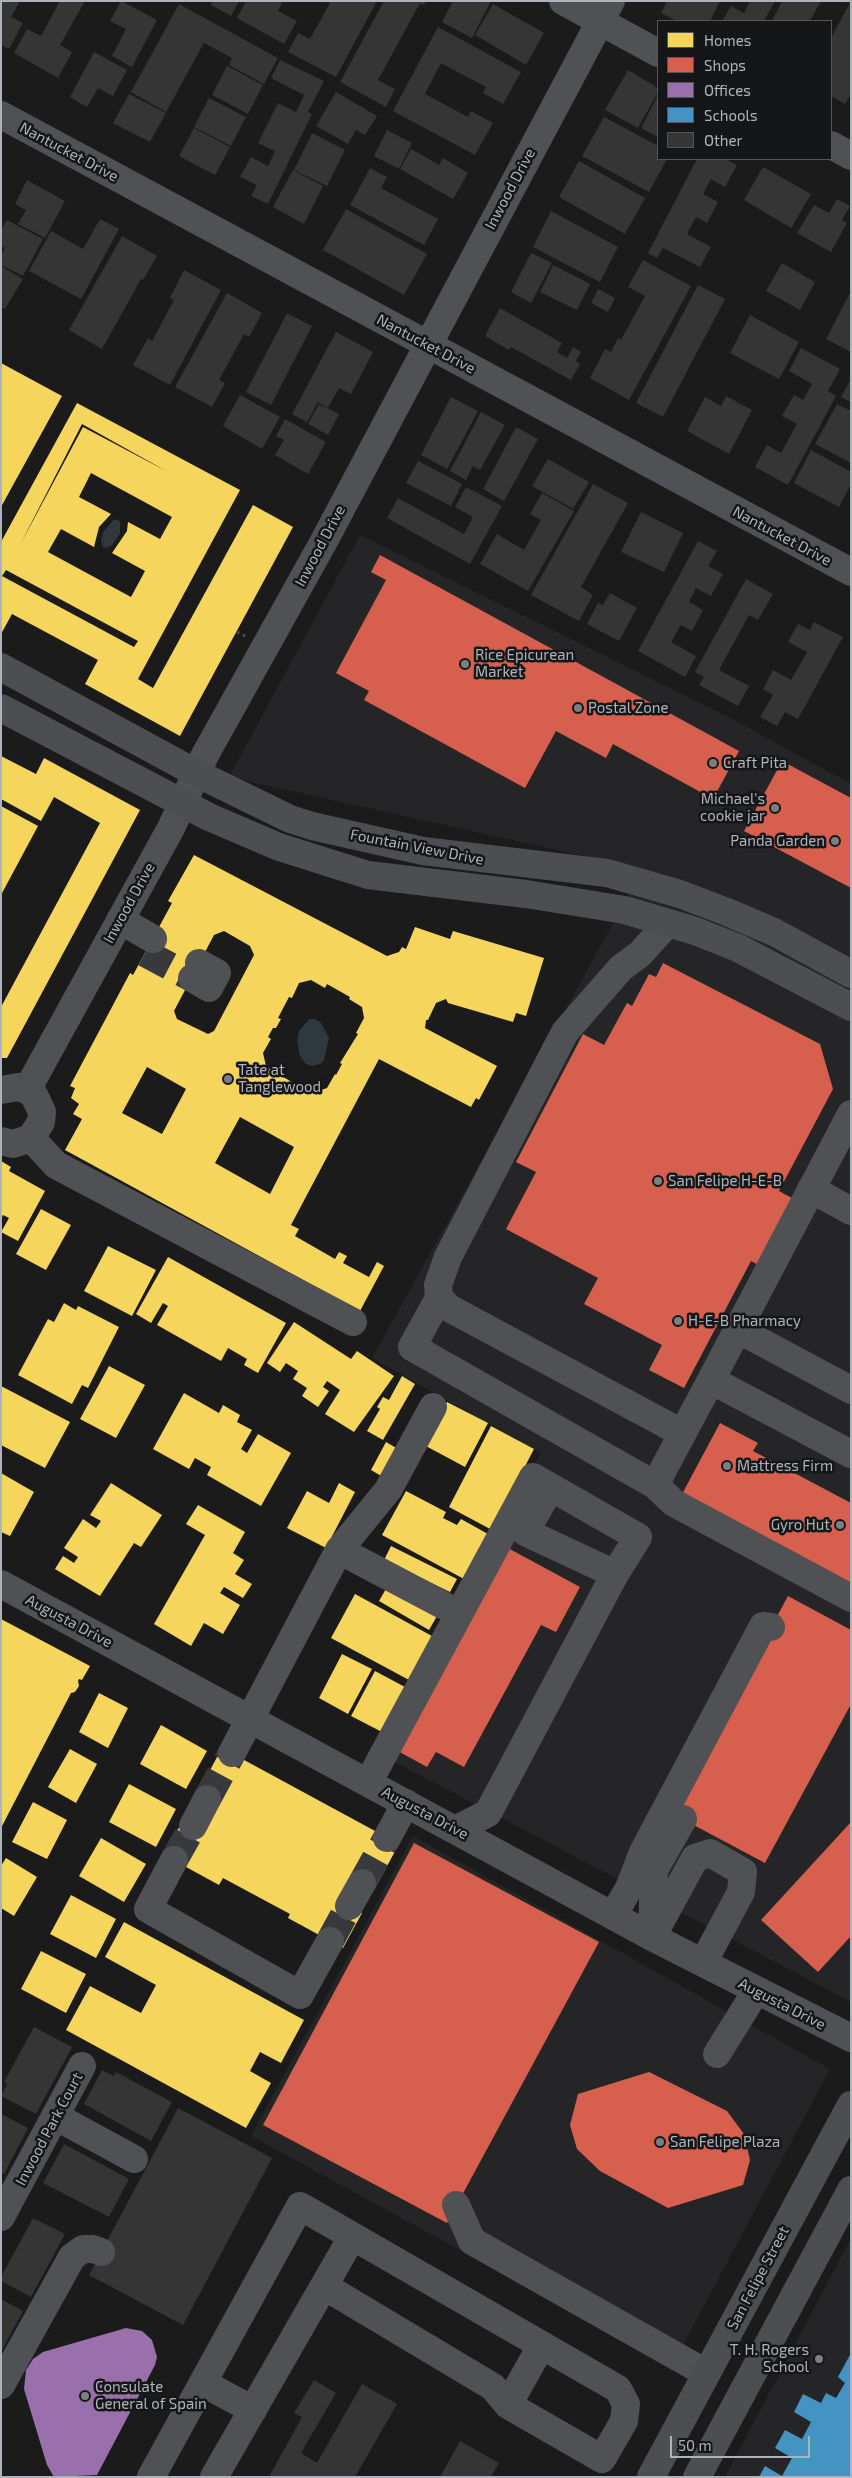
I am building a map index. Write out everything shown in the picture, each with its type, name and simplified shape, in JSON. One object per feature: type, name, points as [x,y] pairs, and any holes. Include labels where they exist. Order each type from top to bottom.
[{"type":"main road","name":"Fountain View Drive","points":[[1,667],[268,810],[312,826],[423,851],[500,862],[544,864],[607,874],[680,894],[774,932],[851,974]]},
{"type":"main road","name":"Fountain View Drive","points":[[1,708],[182,803],[279,847],[323,863],[368,875],[570,900],[625,910],[695,931],[738,948],[851,1007]]},
{"type":"main road","points":[[498,891],[500,862]]},
{"type":"main road","points":[[668,924],[680,894]]},
{"type":"main road","name":"San Felipe Street","points":[[651,2477],[851,2105]]},
{"type":"main road","points":[[697,2477],[742,2393],[843,2224],[851,2190]]},
{"type":"main road","points":[[706,2373],[742,2393]]},
{"type":"street","points":[[563,1],[605,11],[657,52]]},
{"type":"street","name":"Inwood Drive","points":[[14,1090],[116,928],[171,828],[196,773],[324,541],[426,345],[605,11]]},
{"type":"street","name":"Nantucket Drive","points":[[1,115],[851,572]]},
{"type":"street","points":[[832,146],[851,156]]},
{"type":"street","points":[[668,924],[640,954],[621,968],[565,1032],[448,1258],[438,1285],[440,1298],[449,1308],[682,1433]]},
{"type":"street","points":[[116,928],[149,946]]},
{"type":"street","points":[[1,1141],[13,1144],[31,1138],[41,1122],[42,1112],[39,1103],[14,1090]]},
{"type":"street","points":[[655,1485],[851,1114]]},
{"type":"street","points":[[31,1138],[56,1165],[353,1322]]},
{"type":"street","points":[[811,1189],[851,1211]]},
{"type":"street","points":[[440,1298],[412,1347],[655,1485],[674,1503],[851,1598]]},
{"type":"street","points":[[737,1329],[851,1390]]},
{"type":"street","points":[[711,1380],[851,1454]]},
{"type":"street","points":[[232,1753],[339,1550],[388,1490],[433,1407]]},
{"type":"street","points":[[368,1782],[529,1484],[535,1477],[638,1537],[615,1574],[488,1813],[455,1830]]},
{"type":"street","points":[[551,1487],[525,1532],[615,1574]]},
{"type":"street","points":[[339,1550],[443,1605]]},
{"type":"street","name":"Augusta Drive","points":[[1,1584],[652,1937],[851,2038]]},
{"type":"street","points":[[613,1916],[629,1888],[643,1852],[763,1626],[771,1627]]},
{"type":"street","points":[[192,1826],[207,1799]]},
{"type":"street","points":[[387,1838],[406,1803]]},
{"type":"street","points":[[652,1937],[654,1870],[683,1819]]},
{"type":"street","points":[[652,1937],[695,1858],[710,1853],[743,1872],[741,1892],[703,1963]]},
{"type":"street","points":[[174,1860],[148,1909],[300,1995],[330,1941]]},
{"type":"street","points":[[349,1906],[362,1883]]},
{"type":"street","points":[[717,2054],[756,1991]]},
{"type":"street","name":"Inwood Park Court","points":[[1,2217],[82,2066]]},
{"type":"street","points":[[55,2116],[134,2159]]},
{"type":"street","points":[[456,2205],[472,2241],[706,2373]]},
{"type":"street","points":[[151,2477],[300,2206],[618,2389],[626,2404],[624,2421],[602,2459],[508,2405],[494,2387],[324,2286]]},
{"type":"street","points":[[214,2477],[352,2237]]},
{"type":"street","points":[[1,2385],[72,2257],[83,2249],[93,2249],[101,2252]]},
{"type":"street","points":[[508,2405],[541,2346]]},
{"type":"street","points":[[203,2382],[253,2410]]},
{"type":"shaded area","points":[[114,519],[120,521],[120,533],[112,545],[107,548],[103,547],[101,541],[103,532]]},
{"type":"shaded area","points":[[360,535],[731,718],[851,784],[851,2002],[378,1753],[541,1453],[372,1358],[643,869],[229,777]]},
{"type":"shaded area","points":[[309,1019],[315,1019],[321,1023],[329,1038],[324,1060],[320,1064],[312,1066],[306,1064],[300,1056],[297,1042],[299,1031]]},
{"type":"shaded area","points":[[413,1836],[830,2069],[672,2366],[251,2136]]},
{"type":"shaded area","name":"T. H. Rogers School","points":[[850,2240],[851,2477],[725,2477]]},
{"type":"building: Homes","points":[[1,363],[62,396],[1,507]]},
{"type":"building: Homes","points":[[77,403],[240,490],[138,679],[153,688],[253,505],[293,527],[180,736],[85,684],[98,660],[12,614],[1,634],[1,542]],"holes":[[[82,424],[168,472],[83,427],[20,545]],[[91,473],[172,517],[160,539],[128,522],[127,531],[112,553],[145,571],[131,597],[48,552],[61,529],[94,547],[99,527],[111,514],[79,497]],[[6,570],[138,641],[134,647],[2,576]]]},
{"type":"building: Homes","points":[[1,756],[36,774],[44,758],[140,810],[7,1058],[1,1058],[1,1007],[100,823],[54,797],[41,821],[1,799]]},
{"type":"building: Homes","points":[[1,806],[38,826],[1,895]]},
{"type":"building: Homes","name":"Tate at Tanglewood","points":[[194,855],[387,956],[399,952],[402,947],[406,949],[415,927],[450,939],[453,931],[544,958],[526,1016],[516,1013],[513,1022],[448,1003],[446,999],[436,1003],[428,1020],[426,1020],[425,1028],[497,1066],[479,1100],[476,1098],[471,1107],[379,1059],[291,1225],[299,1229],[295,1236],[335,1259],[339,1252],[347,1256],[343,1263],[369,1277],[377,1262],[384,1266],[360,1311],[65,1150],[82,1119],[73,1114],[79,1104],[71,1098],[75,1088],[70,1086],[130,973],[133,975],[172,903],[168,901]],"holes":[[[224,931],[250,946],[254,955],[214,1031],[208,1034],[177,1019],[174,1011],[214,935]],[[311,980],[325,988],[327,984],[350,997],[349,999],[362,1007],[364,1018],[356,1033],[358,1034],[340,1063],[342,1064],[336,1075],[327,1088],[315,1092],[299,1084],[298,1086],[266,1066],[263,1053],[271,1039],[268,1037],[273,1028],[276,1028],[281,1019],[278,1018],[289,997],[292,998],[299,983]],[[147,1067],[186,1089],[162,1134],[122,1113]],[[240,1117],[294,1147],[270,1194],[215,1163]]]},
{"type":"building: Homes","points":[[1,1161],[11,1167],[9,1171],[45,1191],[18,1241],[1,1232],[9,1218],[3,1215],[1,1219]]},
{"type":"building: Homes","points":[[41,1209],[71,1225],[46,1270],[16,1254]]},
{"type":"building: Homes","points":[[108,1246],[156,1270],[132,1316],[84,1291]]},
{"type":"building: Homes","points":[[168,1257],[286,1323],[258,1373],[244,1365],[247,1359],[228,1348],[221,1361],[157,1325],[168,1306],[163,1303],[151,1323],[136,1314]]},
{"type":"building: Homes","points":[[64,1303],[76,1310],[78,1306],[119,1327],[88,1388],[82,1385],[72,1404],[18,1375],[48,1319],[54,1322]]},
{"type":"building: Homes","points":[[294,1322],[351,1359],[357,1351],[394,1376],[354,1432],[325,1414],[340,1390],[327,1381],[323,1387],[329,1391],[318,1407],[302,1396],[307,1388],[293,1379],[298,1371],[286,1363],[280,1372],[267,1363]]},
{"type":"building: Homes","points":[[109,1366],[145,1385],[116,1438],[80,1419]]},
{"type":"building: Homes","points":[[402,1376],[415,1384],[383,1440],[367,1431],[380,1409],[377,1407],[383,1397],[389,1400]]},
{"type":"building: Homes","points":[[1,1386],[70,1422],[45,1468],[1,1445]]},
{"type":"building: Homes","points":[[184,1393],[219,1413],[223,1405],[240,1415],[237,1422],[252,1430],[241,1449],[247,1453],[258,1434],[291,1453],[261,1506],[207,1475],[211,1467],[195,1458],[189,1469],[153,1449]]},
{"type":"building: Homes","points":[[447,1402],[488,1423],[465,1467],[424,1445]]},
{"type":"building: Homes","points":[[491,1426],[534,1449],[492,1530],[449,1507]]},
{"type":"building: Homes","points":[[386,1442],[398,1449],[383,1477],[371,1470]]},
{"type":"building: Homes","points":[[1,1473],[34,1492],[10,1536],[1,1532]]},
{"type":"building: Homes","points":[[111,1483],[162,1515],[141,1547],[134,1543],[100,1596],[55,1569],[63,1556],[74,1563],[78,1557],[64,1548],[83,1519],[96,1528],[101,1521],[90,1515]]},
{"type":"building: Homes","points":[[339,1483],[355,1492],[326,1548],[287,1528],[307,1491],[329,1503]]},
{"type":"building: Homes","points":[[406,1491],[446,1512],[443,1518],[457,1525],[461,1519],[488,1534],[464,1579],[382,1535]]},
{"type":"building: Homes","points":[[198,1505],[245,1532],[233,1553],[244,1560],[235,1574],[252,1584],[243,1598],[224,1587],[220,1593],[240,1605],[223,1634],[204,1623],[191,1646],[154,1624],[205,1535],[186,1524]]},
{"type":"building: Homes","points":[[391,1546],[457,1579],[450,1592],[384,1560]]},
{"type":"building: Homes","points":[[387,1587],[437,1616],[429,1630],[379,1601]]},
{"type":"building: Homes","points":[[355,1594],[432,1636],[409,1680],[331,1638]]},
{"type":"building: Homes","points":[[1,1619],[90,1666],[82,1680],[79,1679],[79,1686],[75,1692],[71,1693],[1,1828]]},
{"type":"building: Homes","points":[[342,1654],[372,1669],[348,1714],[319,1698]]},
{"type":"building: Homes","points":[[375,1671],[405,1687],[382,1732],[351,1716]]},
{"type":"building: Homes","points":[[99,1693],[128,1708],[108,1748],[79,1732]]},
{"type":"building: Homes","points":[[161,1725],[207,1751],[186,1789],[140,1764]]},
{"type":"building: Homes","points":[[222,1748],[399,1844],[374,1890],[351,1877],[339,1900],[362,1913],[343,1948],[288,1918],[290,1914],[223,1878],[219,1885],[164,1855]]},
{"type":"building: Homes","points":[[70,1749],[97,1764],[76,1803],[48,1787]]},
{"type":"building: Homes","points":[[129,1784],[176,1809],[156,1847],[109,1822]]},
{"type":"building: Homes","points":[[33,1802],[67,1820],[47,1859],[12,1842]]},
{"type":"building: Homes","points":[[101,1838],[146,1864],[124,1902],[79,1876]]},
{"type":"building: Homes","points":[[6,1858],[37,1877],[14,1916],[1,1908],[1,1866]]},
{"type":"building: Homes","points":[[71,1895],[116,1919],[96,1958],[50,1934]]},
{"type":"building: Homes","points":[[124,1922],[304,2020],[281,2063],[260,2052],[250,2071],[271,2083],[246,2128],[66,2030],[90,1986],[141,2013],[156,1985],[105,1957]]},
{"type":"building: Homes","points":[[41,1951],[86,1974],[66,2013],[21,1989]]},
{"type":"building: Shops","points":[[380,555],[739,751],[713,799],[613,744],[606,758],[556,731],[525,788],[364,700],[369,691],[336,673],[386,580],[371,572]]},
{"type":"building: Shops","points":[[782,761],[851,798],[851,888],[744,831]]},
{"type":"building: Shops","name":"San Felipe H-E-B","points":[[663,963],[820,1044],[833,1089],[779,1191],[799,1202],[764,1268],[751,1261],[684,1388],[649,1370],[662,1345],[584,1304],[598,1278],[506,1229],[536,1172],[516,1162],[583,1034],[604,1045],[627,1003],[632,1006],[649,974],[656,977]]},
{"type":"building: Shops","points":[[720,1423],[758,1443],[753,1451],[851,1503],[851,1586],[681,1496]]},
{"type":"building: Shops","points":[[506,1547],[580,1587],[556,1632],[541,1625],[464,1767],[436,1752],[427,1767],[396,1750]]},
{"type":"building: Shops","points":[[788,1596],[851,1630],[851,1704],[765,1863],[671,1813]]},
{"type":"building: Shops","points":[[851,1822],[851,1936],[818,1972],[761,1920]]},
{"type":"building: Shops","points":[[414,1843],[599,1942],[447,2223],[263,2125]]},
{"type":"building: Shops","name":"San Felipe Plaza","points":[[649,2072],[727,2111],[744,2134],[750,2160],[743,2185],[668,2208],[600,2171],[577,2149],[570,2125],[578,2094]]},
{"type":"building: Offices","points":[[126,2328],[142,2331],[152,2340],[157,2357],[155,2365],[97,2475],[54,2477],[47,2465],[24,2389],[26,2370],[33,2359],[43,2352]]},
{"type":"building: Schools","points":[[851,2353],[851,2477],[759,2477],[765,2466],[782,2476],[792,2458],[775,2448],[785,2430],[802,2439],[811,2422],[794,2412],[803,2394],[821,2403],[826,2393],[836,2398],[845,2383],[838,2377]]},
{"type":"building: Other","points":[[1,1],[20,1],[11,17],[23,23],[9,49],[1,45]]},
{"type":"building: Other","points":[[60,1],[85,1],[60,45],[72,52],[58,78],[14,53],[27,29],[41,36]]},
{"type":"building: Other","points":[[121,1],[157,20],[132,67],[112,56],[126,29],[110,21]]},
{"type":"building: Other","points":[[213,1],[239,1],[231,16],[211,5]]},
{"type":"building: Other","points":[[246,1],[283,1],[278,11],[297,21],[284,44],[237,18]]},
{"type":"building: Other","points":[[331,1],[377,1],[336,77],[288,52],[298,33],[310,39]]},
{"type":"building: Other","points":[[384,1],[426,1],[424,5],[420,3],[378,80],[395,89],[386,107],[340,82]]},
{"type":"building: Other","points":[[453,1],[491,1],[472,38],[442,22]]},
{"type":"building: Other","points":[[667,1],[720,1],[710,20],[675,20],[661,13]]},
{"type":"building: Other","points":[[750,1],[775,1],[765,20],[723,20],[731,6],[744,13]]},
{"type":"building: Other","points":[[782,1],[821,1],[811,20],[772,20]]},
{"type":"building: Other","points":[[851,1],[851,93],[845,104],[832,97],[832,36]]},
{"type":"building: Other","points":[[179,4],[278,58],[264,84],[229,65],[232,58],[204,43],[166,112],[131,92]]},
{"type":"building: Other","points":[[493,4],[544,33],[526,65],[475,35]]},
{"type":"building: Other","points":[[438,27],[521,72],[503,104],[483,93],[486,87],[441,63],[425,94],[468,117],[471,111],[493,123],[475,155],[393,111]]},
{"type":"building: Other","points":[[94,52],[127,70],[113,96],[98,88],[87,107],[70,97]]},
{"type":"building: Other","points":[[280,60],[324,81],[308,112],[312,114],[268,204],[251,196],[257,185],[240,177],[251,157],[268,166],[275,151],[258,143],[278,103],[296,112],[304,95],[271,78]]},
{"type":"building: Other","points":[[227,66],[263,85],[248,114],[212,95]]},
{"type":"building: Other","points":[[628,70],[657,87],[657,94],[638,128],[605,110]]},
{"type":"building: Other","points":[[336,92],[377,116],[365,135],[356,130],[348,144],[316,126]]},
{"type":"building: Other","points":[[129,94],[166,113],[150,142],[113,123]]},
{"type":"building: Other","points":[[657,97],[657,136],[641,128]]},
{"type":"building: Other","points":[[209,98],[246,117],[231,146],[194,127]]},
{"type":"building: Other","points":[[604,117],[657,145],[657,160],[666,160],[649,192],[582,156]]},
{"type":"building: Other","points":[[194,128],[230,147],[215,175],[179,156]]},
{"type":"building: Other","points":[[387,130],[412,143],[399,169],[374,156]]},
{"type":"building: Other","points":[[312,133],[345,150],[327,186],[294,170]]},
{"type":"building: Other","points":[[411,149],[439,165],[443,158],[468,173],[453,199],[400,169]]},
{"type":"building: Other","points":[[696,160],[727,160],[737,165],[725,187],[711,179],[703,194],[718,202],[707,223],[696,217],[687,234],[711,247],[700,267],[663,248],[657,258],[648,253]]},
{"type":"building: Other","points":[[579,161],[645,198],[625,234],[559,197]]},
{"type":"building: Other","points":[[763,167],[811,194],[791,228],[744,200]]},
{"type":"building: Other","points":[[370,168],[387,177],[381,188],[438,219],[424,245],[350,205]]},
{"type":"building: Other","points":[[293,170],[323,186],[304,224],[273,207]]},
{"type":"building: Other","points":[[27,180],[65,201],[45,238],[18,224],[26,210],[15,204]]},
{"type":"building: Other","points":[[837,199],[850,206],[842,220],[847,223],[831,252],[797,233],[814,205],[829,213]]},
{"type":"building: Other","points":[[346,209],[427,254],[404,295],[323,250]]},
{"type":"building: Other","points":[[551,211],[618,247],[600,282],[533,247]]},
{"type":"building: Other","points":[[100,219],[119,229],[81,299],[29,271],[51,231],[83,249]]},
{"type":"building: Other","points":[[7,220],[43,239],[23,276],[1,265],[1,256],[5,248],[1,246],[1,230]]},
{"type":"building: Other","points":[[122,236],[157,256],[143,280],[141,279],[102,349],[69,330]]},
{"type":"building: Other","points":[[531,253],[552,263],[531,303],[511,292]]},
{"type":"building: Other","points":[[643,260],[691,286],[629,400],[590,378],[605,349],[611,352],[618,338],[621,340],[645,296],[628,287]]},
{"type":"building: Other","points":[[782,263],[815,282],[800,310],[766,291]]},
{"type":"building: Other","points":[[553,265],[590,284],[577,310],[540,292]]},
{"type":"building: Other","points":[[1,266],[23,279],[5,309],[1,307]]},
{"type":"building: Other","points":[[184,270],[221,290],[170,385],[133,365],[148,338],[152,341],[174,300],[170,298]]},
{"type":"building: Other","points":[[698,285],[725,299],[663,417],[636,403]]},
{"type":"building: Other","points":[[598,289],[615,298],[608,312],[591,303]]},
{"type":"building: Other","points":[[851,291],[851,352],[826,339]]},
{"type":"building: Other","points":[[227,293],[262,313],[249,337],[244,334],[219,380],[225,383],[212,407],[175,387]]},
{"type":"building: Other","points":[[500,308],[562,343],[557,352],[567,358],[573,347],[581,352],[576,361],[580,364],[571,380],[511,347],[509,350],[485,336]]},
{"type":"building: Other","points":[[287,313],[312,326],[271,405],[246,392]]},
{"type":"building: Other","points":[[750,315],[799,342],[779,379],[730,353]]},
{"type":"building: Other","points":[[336,332],[373,352],[351,394],[339,388],[328,408],[318,402],[307,422],[292,414]]},
{"type":"building: Other","points":[[801,348],[840,369],[828,391],[836,396],[788,485],[755,467],[767,445],[781,453],[797,424],[782,416],[794,395],[803,400],[812,384],[789,371]]},
{"type":"building: Other","points":[[851,379],[851,402],[841,397]]},
{"type":"building: Other","points":[[240,395],[280,417],[262,449],[223,426]]},
{"type":"building: Other","points":[[726,396],[752,410],[729,454],[687,431],[705,397],[721,406]]},
{"type":"building: Other","points":[[451,397],[478,411],[447,469],[421,455]]},
{"type":"building: Other","points":[[319,404],[339,414],[328,435],[308,424]]},
{"type":"building: Other","points":[[837,404],[851,411],[851,463],[815,444]]},
{"type":"building: Other","points":[[481,412],[505,425],[480,470],[473,466],[466,480],[450,471]]},
{"type":"building: Other","points":[[285,419],[326,442],[308,474],[275,455],[284,440],[276,436]]},
{"type":"building: Other","points":[[516,427],[538,439],[504,501],[483,489]]},
{"type":"building: Other","points":[[811,450],[851,472],[851,484],[839,507],[794,483]]},
{"type":"building: Other","points":[[548,459],[589,482],[573,509],[532,486]]},
{"type":"building: Other","points":[[418,461],[462,484],[451,506],[406,483]]},
{"type":"building: Other","points":[[593,484],[628,503],[581,587],[593,595],[579,621],[531,595]]},
{"type":"building: Other","points":[[466,487],[502,506],[470,564],[387,518],[398,498],[464,534],[473,517],[455,507]]},
{"type":"building: Other","points":[[542,493],[574,511],[528,591],[480,564],[497,534],[524,550],[541,520],[530,514]]},
{"type":"building: Other","points":[[641,512],[683,533],[664,572],[621,552]]},
{"type":"building: Other","points":[[698,541],[717,551],[708,566],[723,574],[711,596],[696,588],[689,602],[703,610],[692,631],[681,625],[671,642],[696,656],[685,677],[638,651]]},
{"type":"building: Other","points":[[746,579],[773,594],[758,620],[749,615],[719,670],[749,686],[738,706],[699,685],[704,677],[695,672]]},
{"type":"building: Other","points":[[610,593],[637,608],[619,641],[587,624],[598,603],[603,605]]},
{"type":"building: Other","points":[[814,622],[843,637],[798,719],[785,712],[777,726],[760,717],[773,695],[763,689],[773,670],[791,680],[807,652],[788,642],[798,624],[810,630]]},
{"type":"building: Other","points":[[34,2027],[72,2047],[36,2114],[1,2096],[7,2084],[4,2082]]},
{"type":"building: Other","points":[[102,2070],[114,2076],[116,2072],[172,2102],[151,2141],[84,2104]]},
{"type":"building: Other","points":[[178,2108],[272,2158],[183,2325],[89,2275]]},
{"type":"building: Other","points":[[1,2114],[28,2128],[4,2174],[1,2172]]},
{"type":"building: Other","points":[[64,2144],[129,2179],[109,2217],[43,2183]]},
{"type":"building: Other","points":[[33,2218],[65,2234],[31,2297],[1,2281],[1,2277]]},
{"type":"building: Other","points":[[1,2299],[23,2311],[1,2352]]},
{"type":"building: Other","points":[[314,2380],[336,2393],[301,2453],[317,2463],[362,2384],[397,2404],[355,2477],[269,2477],[302,2417],[294,2413]]},
{"type":"building: Other","points":[[460,2441],[499,2463],[491,2477],[440,2477]]},
{"type":"tunnel","points":[[145,953],[192,978]]},
{"type":"tunnel","points":[[207,1799],[232,1753]]},
{"type":"tunnel","points":[[174,1860],[193,1826]]},
{"type":"tunnel","points":[[362,1883],[387,1838]]},
{"type":"tunnel","points":[[330,1941],[349,1906]]},
{"type":"place","name":"Rice Epicurean Market","points":[[465,664]]},
{"type":"place","name":"Postal Zone","points":[[578,708]]},
{"type":"place","name":"Craft Pita","points":[[713,763]]},
{"type":"place","name":"Michael's cookie jar","points":[[775,808]]},
{"type":"place","name":"Panda Garden","points":[[835,841]]},
{"type":"place","name":"Tate at Tanglewood","points":[[228,1079]]},
{"type":"place","name":"San Felipe H-E-B","points":[[658,1181]]},
{"type":"place","name":"H-E-B Pharmacy","points":[[678,1321]]},
{"type":"place","name":"Mattress Firm","points":[[727,1466]]},
{"type":"place","name":"Gyro Hut","points":[[840,1525]]},
{"type":"place","name":"San Felipe Plaza","points":[[660,2142]]},
{"type":"place","name":"T. H. Rogers School","points":[[819,2359]]},
{"type":"place","name":"Consulate General of Spain","points":[[85,2396]]}]
